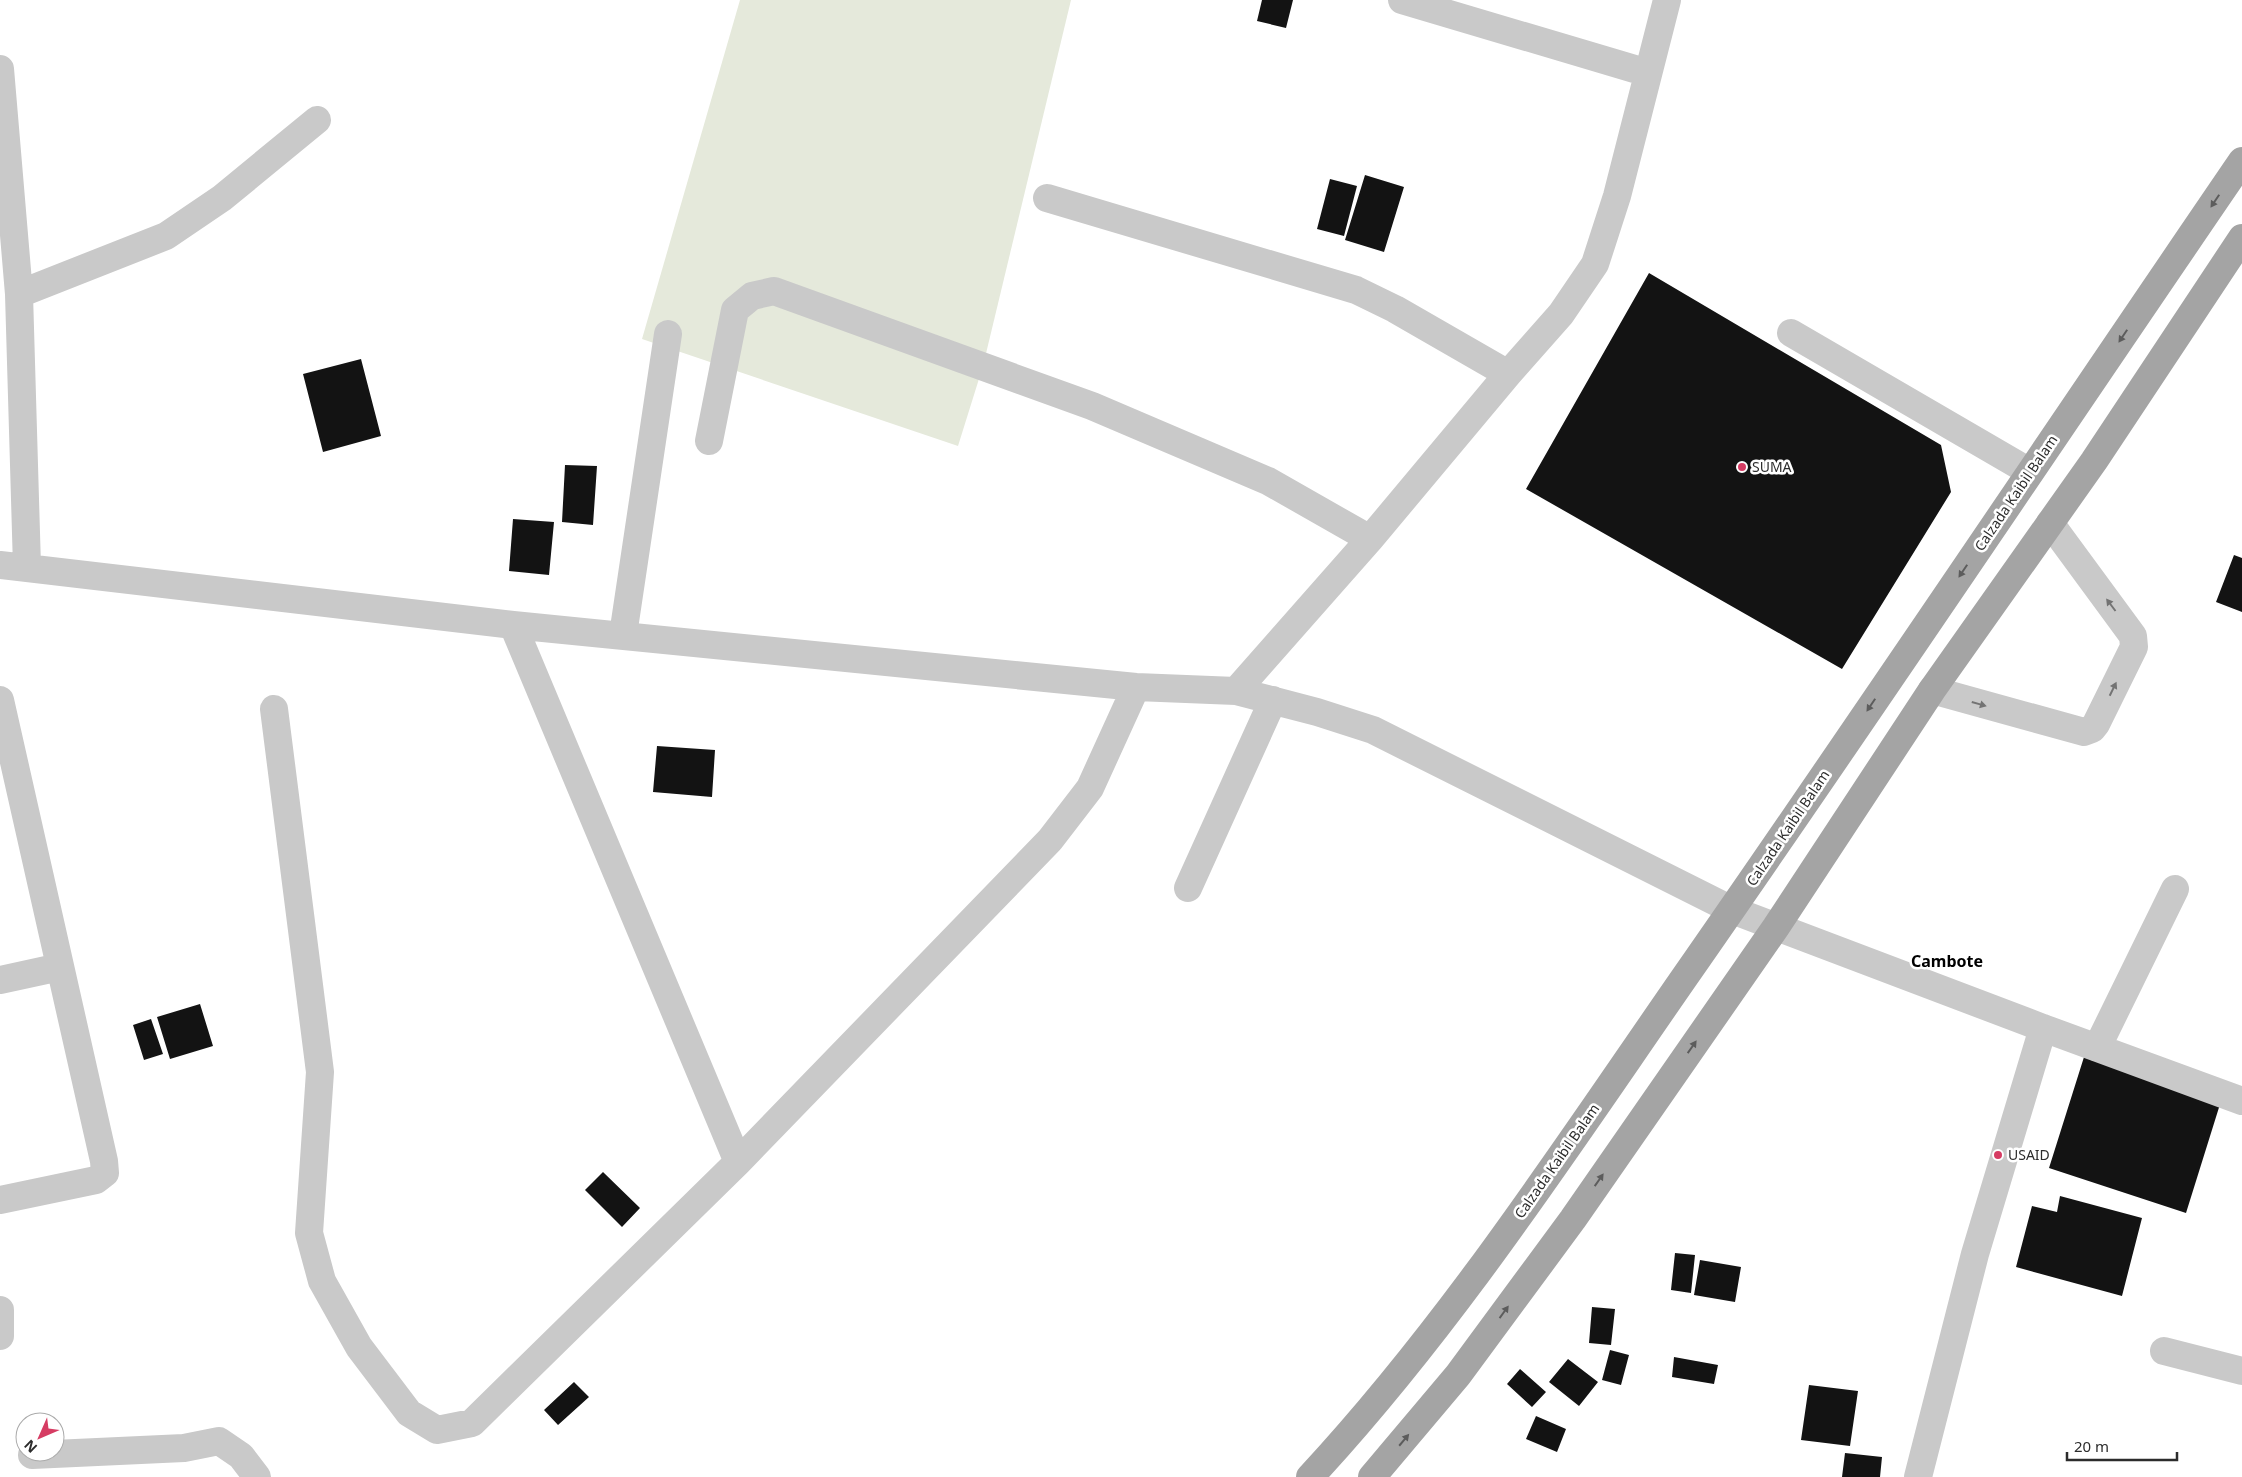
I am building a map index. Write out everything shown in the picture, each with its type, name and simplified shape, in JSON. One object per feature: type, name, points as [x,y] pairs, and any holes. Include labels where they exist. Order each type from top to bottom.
[{"type":"main road","name":"Calzada Kaibil Balam","points":[[1310,1477],[1352,1432],[1458,1296],[1532,1196],[1732,910],[2242,161]]},
{"type":"main road","points":[[1372,1477],[1475,1352],[1573,1219],[1776,927],[1932,690],[2094,461],[2242,238]]},
{"type":"street","points":[[1402,0],[1648,73]]},
{"type":"street","points":[[1236,691],[1370,538],[1561,314],[1595,264],[1617,196],[1667,0]]},
{"type":"street","points":[[0,69],[19,294],[27,567]]},
{"type":"street","points":[[19,294],[166,236],[222,198],[317,120]]},
{"type":"street","points":[[1046,198],[1356,290],[1395,309],[1508,374]]},
{"type":"street","points":[[709,441],[735,310],[752,296],[774,292],[1092,406],[1268,481],[1370,538]]},
{"type":"street","points":[[1791,333],[2030,472]]},
{"type":"street","points":[[623,635],[668,334]]},
{"type":"street","points":[[1932,690],[2084,732],[2092,729],[2096,724],[2134,647],[2133,636],[2050,523]]},
{"type":"street","points":[[0,564],[513,625],[1136,687],[1236,691],[1373,730],[1732,910],[2242,1101]]},
{"type":"street","points":[[513,625],[738,1162]]},
{"type":"street","points":[[274,709],[320,1072],[309,1233],[322,1280],[359,1347],[409,1414],[437,1430],[472,1423],[738,1162],[1050,840],[1090,788],[1136,687]]},
{"type":"street","points":[[0,700],[3,704],[104,1161],[105,1173],[96,1180],[0,1200]]},
{"type":"street","points":[[1188,888],[1273,700]]},
{"type":"street","points":[[2097,1048],[2175,889]]},
{"type":"street","points":[[0,980],[60,967]]},
{"type":"street","points":[[1918,1477],[1975,1254],[2043,1028]]},
{"type":"street","points":[[0,1310],[0,1336]]},
{"type":"street","points":[[2164,1351],[2242,1371]]},
{"type":"street","points":[[65,1453],[184,1448],[219,1441],[241,1456],[257,1477]]},
{"type":"shaded area","points":[[740,0],[1071,0],[983,366],[958,446],[642,339]]},
{"type":"building","points":[[1262,0],[1293,0],[1286,28],[1257,21]]},
{"type":"building","points":[[1365,175],[1404,187],[1384,252],[1345,240]]},
{"type":"building","points":[[1330,179],[1357,186],[1344,236],[1317,229]]},
{"type":"building","name":"SUMA","points":[[1649,273],[1941,445],[1951,492],[1842,669],[1526,489]]},
{"type":"building","points":[[361,359],[381,436],[323,452],[303,374]]},
{"type":"building","points":[[565,465],[597,466],[593,525],[562,522]]},
{"type":"building","points":[[513,519],[554,522],[549,575],[509,571]]},
{"type":"building","points":[[2234,555],[2242,558],[2242,612],[2216,602]]},
{"type":"building","points":[[657,746],[715,750],[712,797],[653,792]]},
{"type":"building","points":[[200,1004],[213,1046],[170,1059],[157,1017]]},
{"type":"building","points":[[151,1019],[163,1054],[144,1060],[133,1025]]},
{"type":"building","points":[[2084,1057],[2221,1101],[2186,1213],[2049,1168]]},
{"type":"building","points":[[603,1172],[640,1208],[622,1227],[585,1190]]},
{"type":"building","points":[[2060,1196],[2142,1218],[2122,1296],[2016,1267],[2032,1206],[2057,1212]]},
{"type":"building","points":[[1675,1253],[1695,1255],[1691,1293],[1671,1290]]},
{"type":"building","points":[[1700,1260],[1741,1267],[1735,1302],[1694,1295]]},
{"type":"building","points":[[1592,1307],[1615,1309],[1611,1345],[1589,1343]]},
{"type":"building","points":[[1610,1350],[1629,1355],[1621,1385],[1602,1380]]},
{"type":"building","points":[[1674,1357],[1718,1365],[1714,1384],[1672,1377]]},
{"type":"building","points":[[1568,1359],[1598,1382],[1579,1406],[1549,1382]]},
{"type":"building","points":[[1520,1369],[1546,1392],[1532,1407],[1507,1384]]},
{"type":"building","points":[[574,1382],[589,1397],[558,1425],[544,1410]]},
{"type":"building","points":[[1809,1385],[1858,1391],[1850,1446],[1801,1440]]},
{"type":"building","points":[[1536,1416],[1566,1429],[1557,1452],[1526,1439]]},
{"type":"building","points":[[1845,1453],[1882,1457],[1880,1477],[1842,1477]]},
{"type":"place","name":"SUMA","points":[[1742,467]]},
{"type":"place","name":"USAID","points":[[1998,1155]]},
{"type":"district","name":"Cambote","points":[[1947,961]]}]
